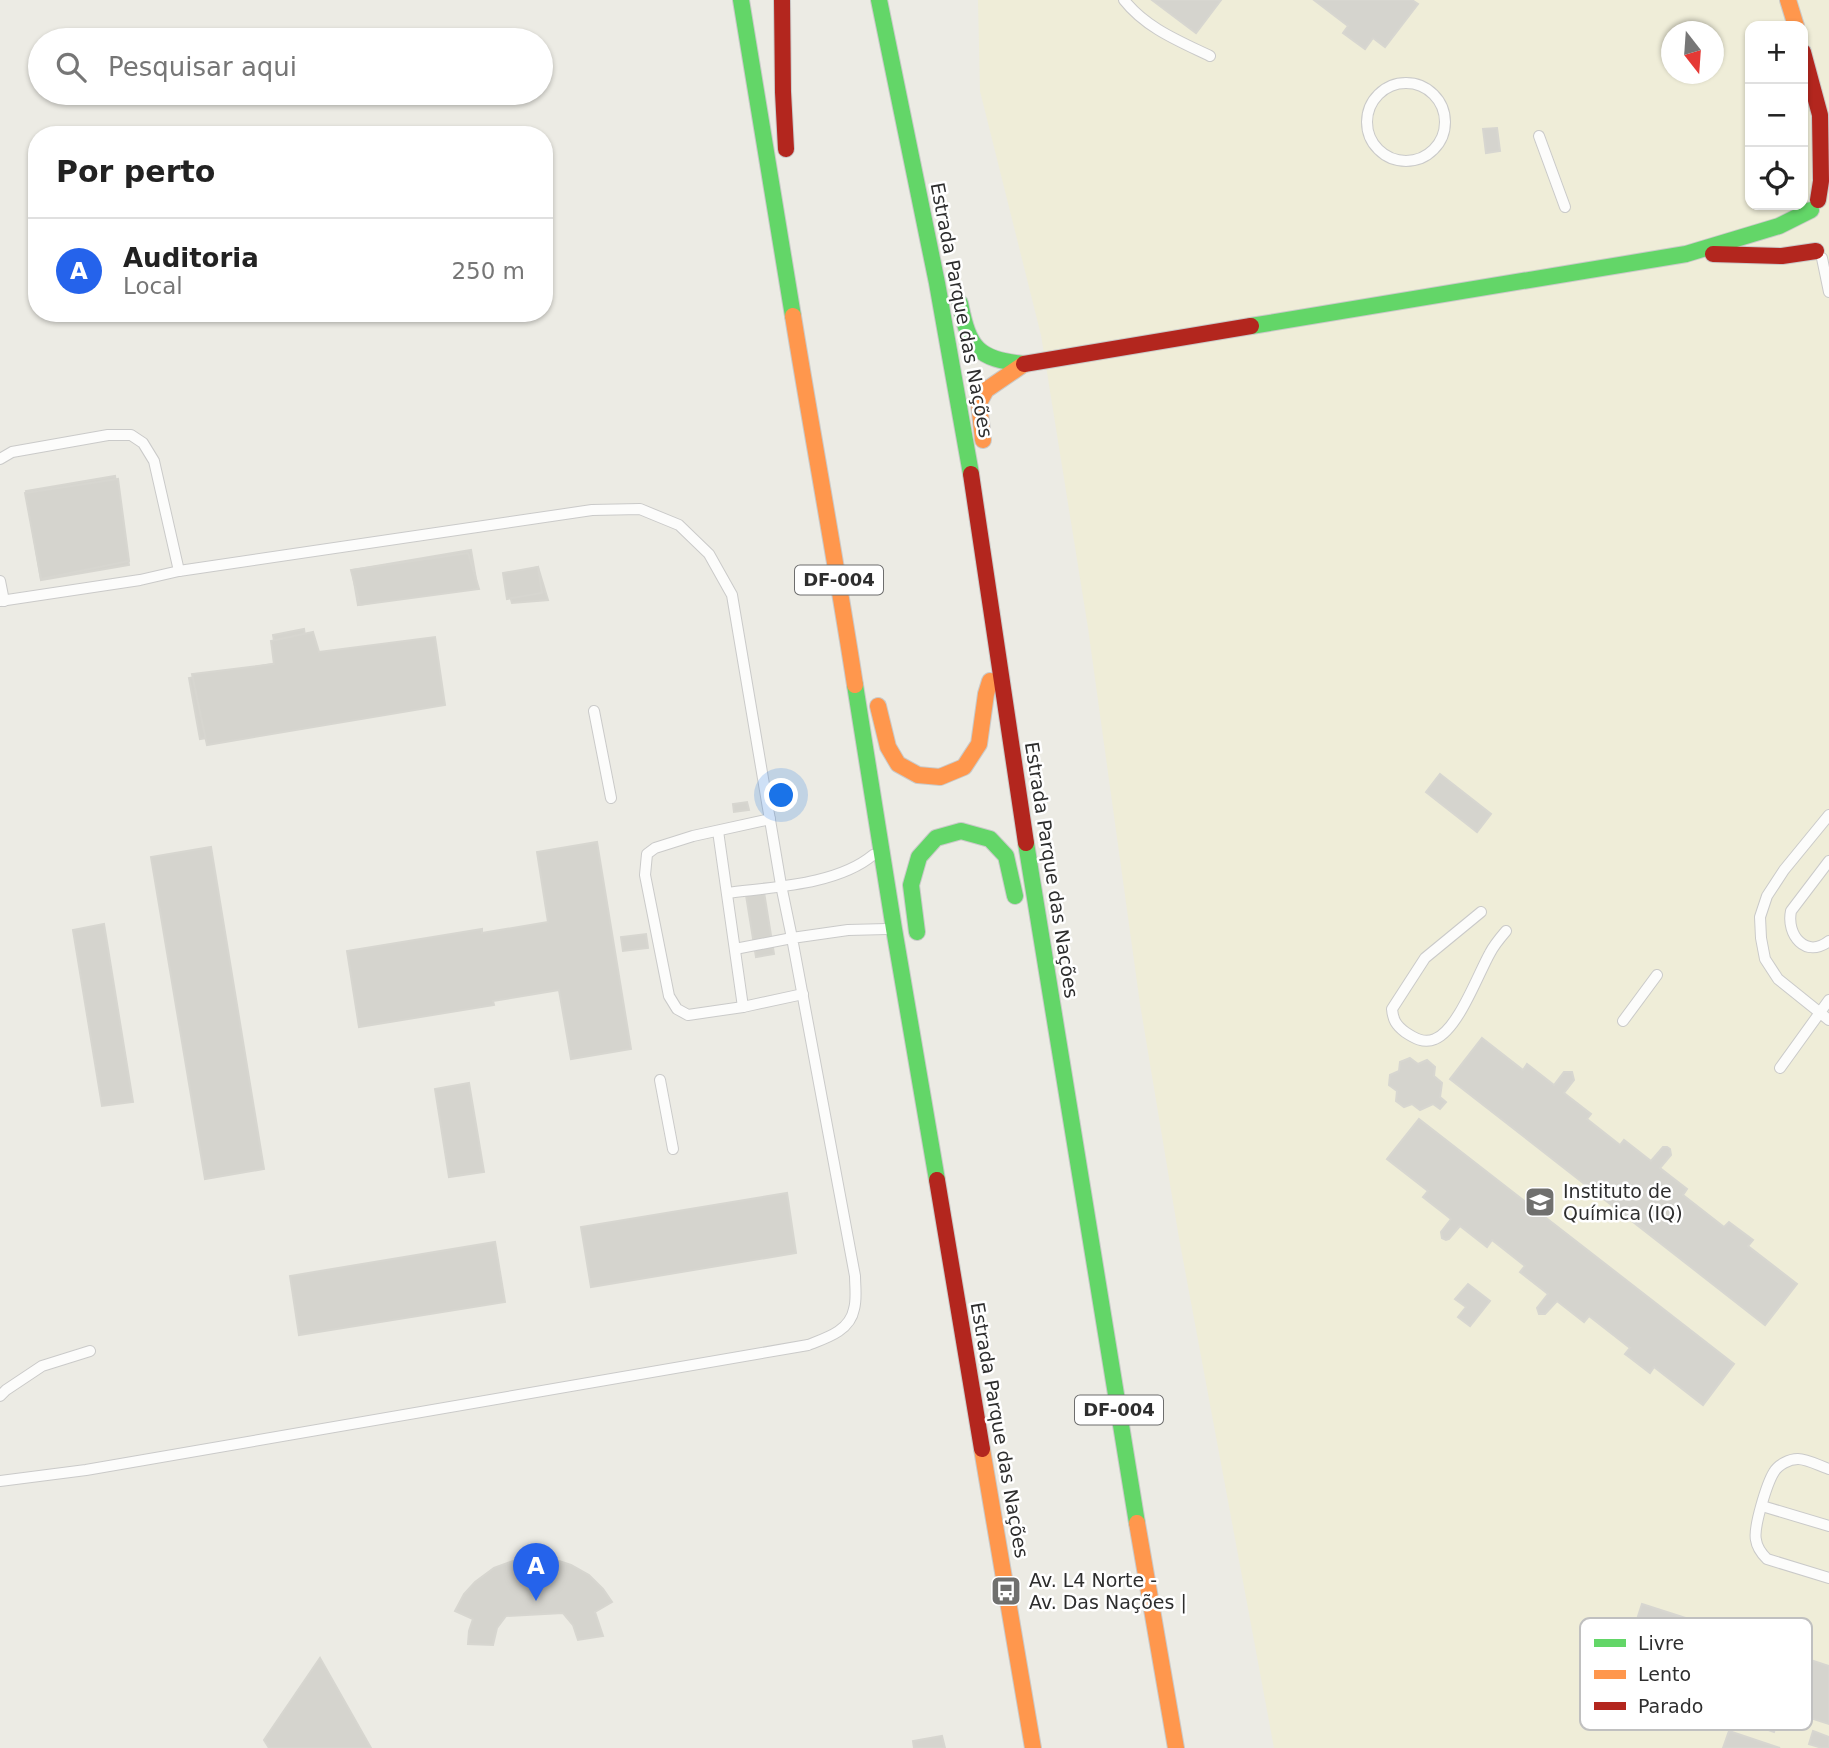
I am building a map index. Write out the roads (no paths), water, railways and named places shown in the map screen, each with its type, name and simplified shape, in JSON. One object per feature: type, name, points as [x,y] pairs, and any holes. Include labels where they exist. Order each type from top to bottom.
[{"type":"main road","name":"Estrada Parque das Nações","points":[[741,0],[830,524],[894,929],[1033,1748]]},
{"type":"main road","points":[[782,0],[787,163]]},
{"type":"main road","name":"Estrada Parque das Nações","points":[[880,0],[961,412],[1062,1073],[1176,1748]]},
{"type":"main road","points":[[1788,0],[1794,21]]},
{"type":"main road","points":[[1686,254],[1782,256],[1817,248],[1808,224],[1819,200],[1825,121],[1808,68]]},
{"type":"main road","points":[[899,97],[920,118]]},
{"type":"main road","points":[[957,285],[964,325],[975,349],[1000,361],[1024,364],[1686,254],[1779,226],[1819,200]]},
{"type":"main road","points":[[789,202],[793,313]]},
{"type":"main road","points":[[984,451],[979,403],[986,390],[1024,364]]},
{"type":"main road","points":[[830,524],[846,545],[849,557]]},
{"type":"main road","points":[[875,692],[888,747],[898,764],[918,775],[940,777],[964,767],[979,744],[986,694],[1011,627]]},
{"type":"main road","points":[[919,946],[911,885],[919,857],[936,838],[961,831],[990,839],[1006,856],[1019,916]]},
{"type":"main road","points":[[1037,1003],[1062,1073]]},
{"type":"main road","points":[[927,1120],[932,1058]]},
{"type":"main road","points":[[1157,1640],[1184,1704]]},
{"type":"lane","points":[[1124,0],[1132,10],[1161,33],[1210,56]]},
{"type":"lane","points":[[1410,83],[1434,94],[1445,117],[1445,130],[1432,151],[1409,161],[1384,155],[1369,134],[1367,121],[1369,109],[1376,98],[1385,89],[1410,83]]},
{"type":"lane","points":[[1539,136],[1565,207]]},
{"type":"lane","points":[[1817,248],[1829,292]]},
{"type":"lane","points":[[0,459],[12,452],[108,435],[131,435],[143,443],[154,461],[178,571]]},
{"type":"lane","points":[[0,581],[2,601],[140,580],[178,571],[592,510],[640,509],[679,525],[709,554],[732,595],[781,885],[855,1276],[854,1310],[847,1322],[836,1335],[808,1345],[86,1470],[0,1481]]},
{"type":"lane","points":[[594,711],[611,797]]},
{"type":"lane","points":[[1829,815],[1784,870],[1767,896],[1760,917],[1765,959],[1778,979],[1829,1020]]},
{"type":"lane","points":[[770,819],[655,848],[647,854],[645,875],[668,996],[677,1009],[688,1015],[803,994]]},
{"type":"lane","points":[[718,831],[743,1007]]},
{"type":"lane","points":[[727,893],[805,883],[840,873],[862,864],[881,848]]},
{"type":"lane","points":[[1829,861],[1791,911],[1790,919],[1794,935],[1809,948],[1821,947],[1829,941]]},
{"type":"lane","points":[[1481,912],[1425,958],[1392,1009],[1397,1026],[1423,1041],[1432,1041],[1441,1036],[1465,1004],[1491,950],[1506,931]]},
{"type":"lane","points":[[735,949],[848,930],[894,929]]},
{"type":"lane","points":[[1623,1021],[1657,975]]},
{"type":"lane","points":[[1780,1068],[1829,1000]]},
{"type":"lane","points":[[660,1080],[673,1149]]},
{"type":"lane","points":[[0,1396],[42,1366],[90,1351]]},
{"type":"lane","points":[[1829,1469],[1798,1459],[1780,1465],[1774,1472],[1756,1529],[1756,1541],[1767,1559],[1829,1578]]},
{"type":"lane","points":[[1762,1506],[1829,1526]]},
{"type":"place","name":"Instituto de Química (IQ)","points":[[1540,1202]]},
{"type":"place","name":"Av. L4 Norte - Av. Das Nações |","points":[[1006,1591]]},
{"type":"place","name":"Auditoria","points":[[536,1601]]}]
